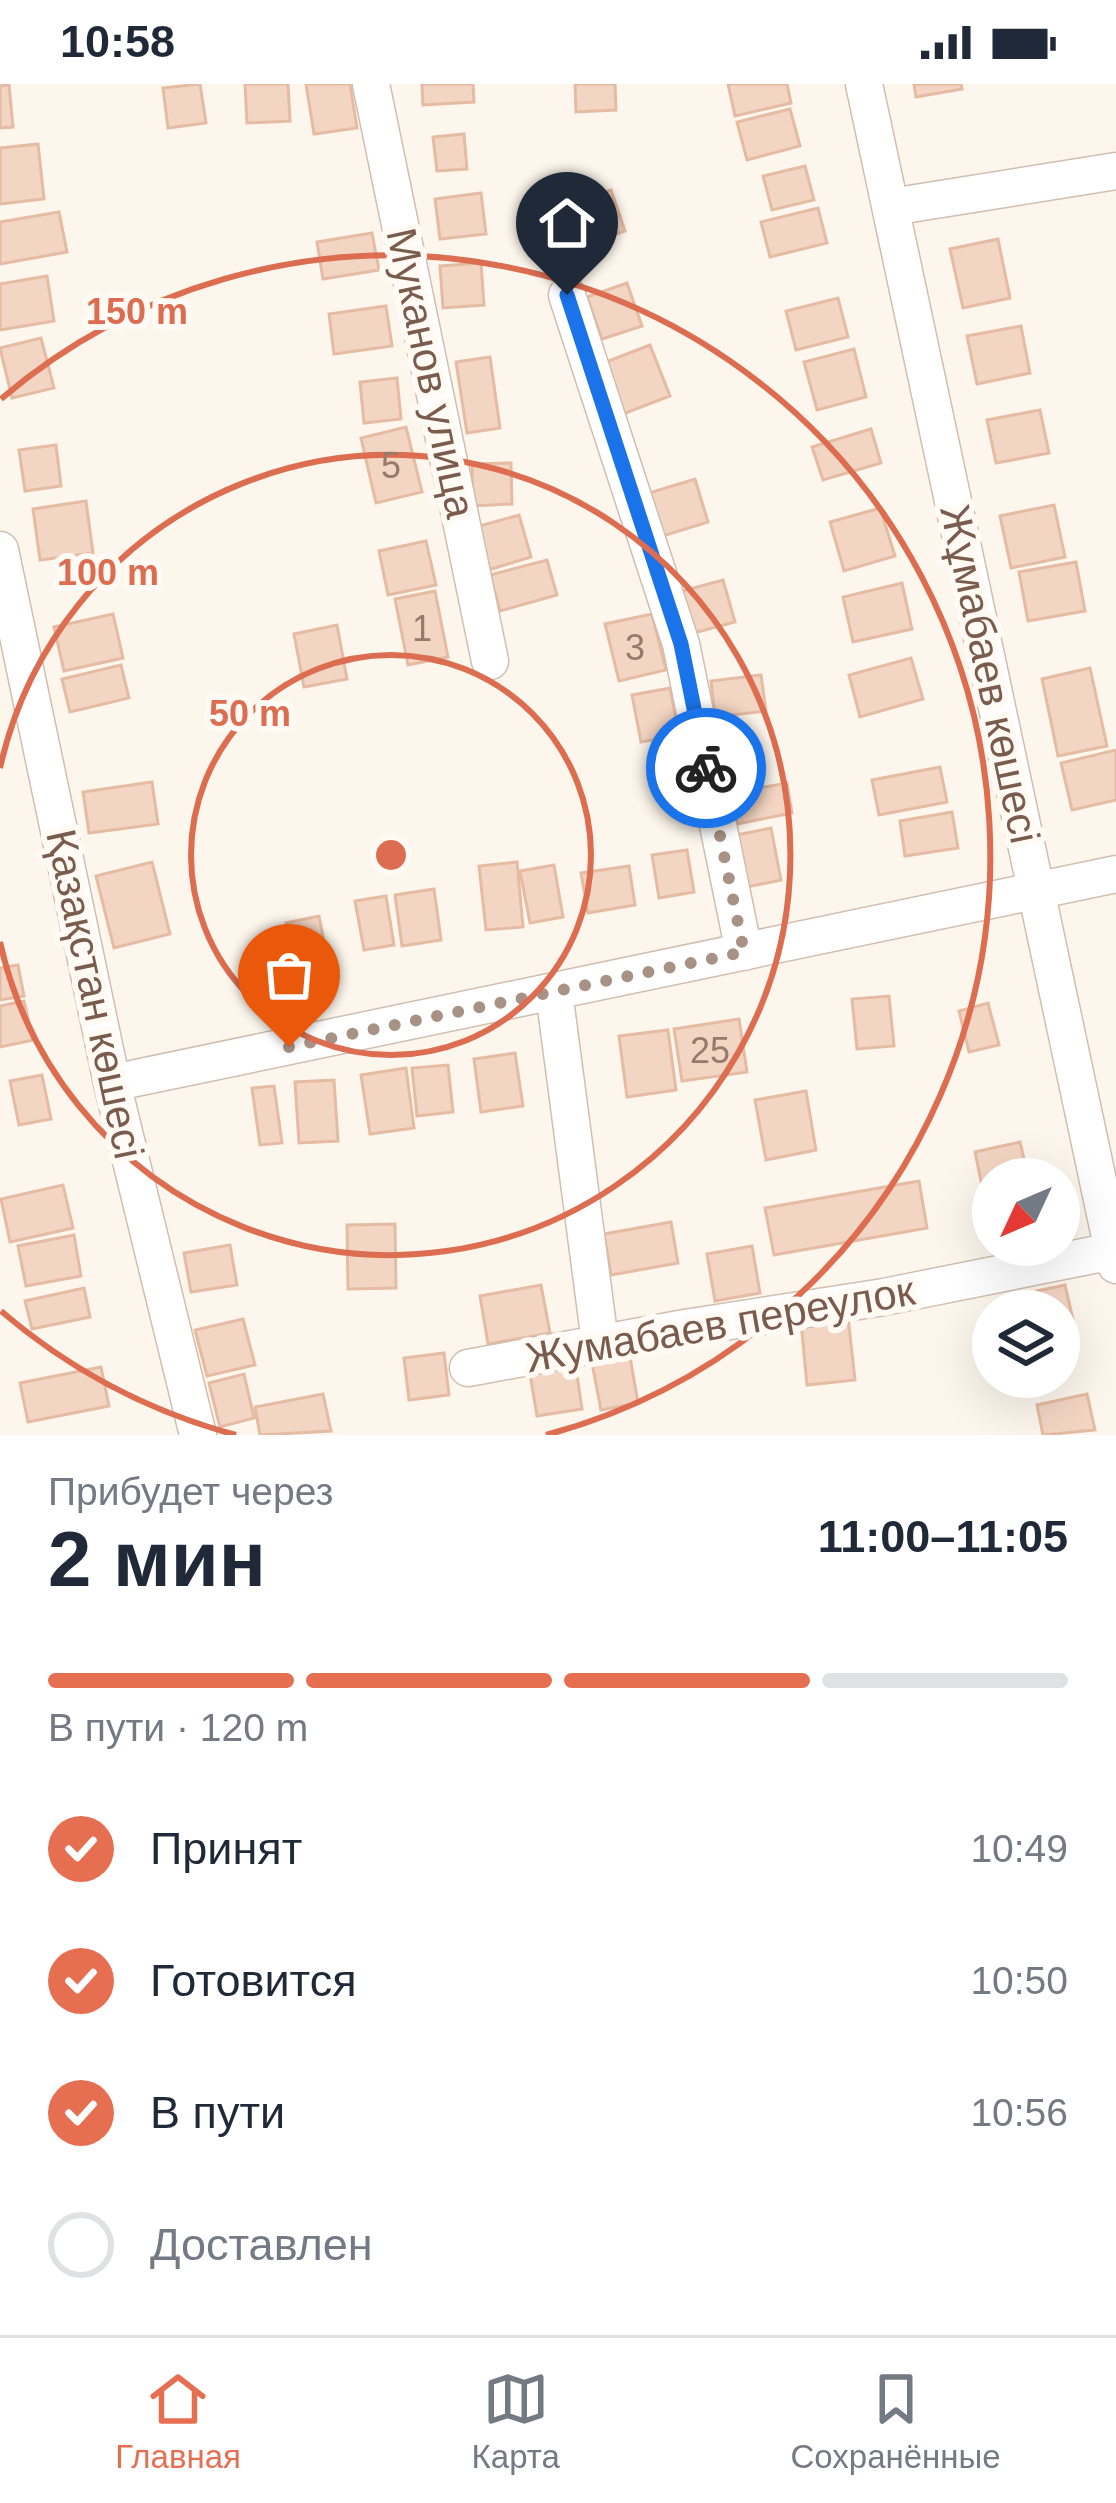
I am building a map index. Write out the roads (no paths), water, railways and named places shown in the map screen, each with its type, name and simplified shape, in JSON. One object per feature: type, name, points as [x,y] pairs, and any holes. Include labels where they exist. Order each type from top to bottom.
[{"type":"street","name":"Муканов улица","points":[[371,84],[490,661]]},
{"type":"street","name":"Жұмабаев көшесі","points":[[864,84],[1114,1258]]},
{"type":"street","points":[[891,206],[1116,171]]},
{"type":"street","points":[[567,295],[681,644],[744,952]]},
{"type":"street","name":"Қазақстан көшесі","points":[[0,550],[112,1083],[198,1435]]},
{"type":"street","points":[[112,1083],[1116,874]]},
{"type":"street","points":[[554,992],[600,1342]]},
{"type":"street","name":"Жумабаев переулок","points":[[468,1368],[1114,1258]]}]
